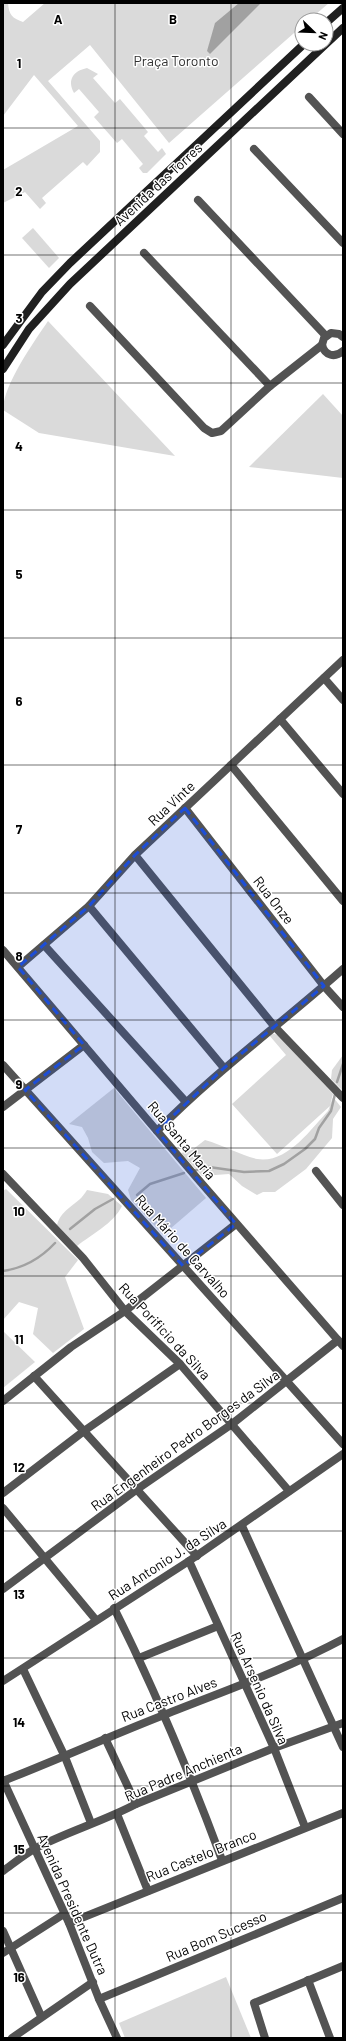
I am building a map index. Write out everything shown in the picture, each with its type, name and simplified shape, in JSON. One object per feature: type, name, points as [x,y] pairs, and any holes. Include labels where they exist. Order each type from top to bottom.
[{"type":"main road","points":[[334,16],[343,8]]},
{"type":"main road","name":"Avenida das Torres","points":[[334,33],[343,28]]},
{"type":"main road","name":"Avenida das Torres","points":[[3,345],[42,292],[70,263],[295,52]]},
{"type":"main road","name":"Avenida das Torres","points":[[3,369],[29,329],[70,284],[312,52]]},
{"type":"street","points":[[308,97],[343,134]]},
{"type":"street","points":[[254,149],[343,243]]},
{"type":"street","points":[[198,200],[326,336]]},
{"type":"street","points":[[144,253],[270,386]]},
{"type":"street","points":[[90,306],[204,428],[212,433],[221,431],[270,386],[305,360],[322,345],[326,336]]},
{"type":"street","points":[[326,336],[340,335],[343,327]]},
{"type":"street","points":[[322,345],[329,354]]},
{"type":"street","points":[[305,360],[329,354],[337,355],[342,352]]},
{"type":"street","name":"Rua Vinte","points":[[18,968],[89,906],[135,855],[343,660]]},
{"type":"street","points":[[324,678],[343,700]]},
{"type":"street","points":[[280,719],[343,794]]},
{"type":"street","points":[[231,765],[343,901]]},
{"type":"street","name":"Rua Onze","points":[[185,808],[324,986],[343,1007]]},
{"type":"street","points":[[135,855],[274,1026],[343,1098]]},
{"type":"street","points":[[89,906],[224,1068]]},
{"type":"street","points":[[44,945],[186,1102]]},
{"type":"street","name":"Rua Santa Maria","points":[[3,950],[236,1224],[340,1343]]},
{"type":"street","points":[[157,1131],[186,1102],[224,1068],[343,969]]},
{"type":"street","points":[[3,1107],[84,1045]]},
{"type":"street","name":"Rua Mário de Carvalho","points":[[3,1066],[343,1444]]},
{"type":"street","points":[[316,1171],[343,1205]]},
{"type":"street","name":"Rua Porificio da Silva","points":[[3,1174],[83,1258],[125,1311],[180,1364],[289,1491]]},
{"type":"street","points":[[3,1401],[71,1347],[125,1311],[236,1224]]},
{"type":"street","name":"Rua Engenheiro Pedro Borges da Silva","points":[[3,1589],[136,1490],[232,1424],[340,1343]]},
{"type":"street","points":[[3,1493],[84,1431],[180,1364]]},
{"type":"street","points":[[34,1376],[197,1556]]},
{"type":"street","name":"Rua Antonio J. da Silva","points":[[3,1681],[242,1526],[289,1491],[343,1454]]},
{"type":"street","points":[[3,1508],[96,1620]]},
{"type":"street","points":[[242,1526],[343,1747]]},
{"type":"street","name":"Rua Arsenio da Silva","points":[[189,1561],[274,1748],[305,1827]]},
{"type":"street","points":[[114,1608],[139,1658],[193,1782],[222,1860]]},
{"type":"street","points":[[139,1658],[218,1626]]},
{"type":"street","name":"Rua Castro Alves","points":[[3,1781],[65,1757],[105,1738],[303,1660],[343,1639]]},
{"type":"street","points":[[23,1669],[65,1757],[91,1823]]},
{"type":"street","name":"Rua Padre Anchienta","points":[[3,1871],[35,1849],[91,1823],[117,1814],[136,1804],[274,1748],[343,1723]]},
{"type":"street","points":[[105,1738],[136,1804]]},
{"type":"street","name":"Avenida Presidente Dutra","points":[[3,1781],[69,1923],[99,1999],[117,2038]]},
{"type":"street","name":"Rua Castelo Branco","points":[[69,1923],[222,1860],[343,1813]]},
{"type":"street","points":[[117,1814],[148,1891]]},
{"type":"street","name":"Rua Bom Sucesso","points":[[99,1999],[343,1898]]},
{"type":"street","points":[[3,1953],[64,1914]]},
{"type":"street","points":[[3,1931],[41,2016]]},
{"type":"street","points":[[264,2038],[254,2003],[343,1966]]},
{"type":"street","points":[[308,1980],[330,2038]]},
{"type":"street","points":[[12,2038],[41,2016],[93,1982]]},
{"type":"highlighted area","points":[[185,808],[324,986],[224,1068],[157,1131],[236,1224],[183,1266],[25,1090],[84,1045],[18,967],[89,906],[135,855]]},
{"type":"green space","name":"Praça Toronto","points":[[3,3],[8,3],[12,16],[23,22],[45,3],[329,3],[318,12],[294,12],[294,33],[169,143],[90,45],[48,81],[100,141],[100,152],[87,166],[83,162],[42,198],[46,203],[40,209],[25,192],[3,203],[3,170],[78,126],[34,75],[3,116]]},
{"type":"green space","points":[[87,68],[98,74],[93,78],[115,103],[120,99],[148,132],[144,136],[158,152],[162,148],[166,154],[147,173],[143,173],[139,168],[143,164],[122,139],[117,143],[94,117],[99,112],[79,89],[74,93],[71,80],[78,71]]},
{"type":"green space","points":[[33,228],[59,258],[49,268],[22,238]]},
{"type":"green space","points":[[48,321],[175,456],[39,433],[3,410],[4,400],[8,388],[20,364]]},
{"type":"green space","points":[[323,394],[343,416],[343,478],[249,467]]},
{"type":"green space","points":[[272,1033],[280,1036],[333,1094],[330,1105],[333,1097],[341,1107],[333,1119],[332,1138],[306,1169],[275,1192],[263,1192],[257,1195],[242,1186],[229,1174],[202,1176],[181,1153],[192,1150],[205,1140],[257,1159],[268,1159],[288,1151],[297,1144],[328,1111],[330,1106],[277,1154],[232,1104],[286,1055],[269,1035]]},
{"type":"green space","points":[[343,1055],[342,1090],[331,1079],[332,1070]]},
{"type":"green space","points":[[114,1088],[206,1198],[163,1235],[131,1200],[128,1190],[140,1168],[128,1161],[104,1163],[92,1152],[88,1138],[82,1127],[69,1124]]},
{"type":"green space","points":[[6,1189],[78,1260],[65,1277],[84,1329],[53,1353],[33,1334],[38,1308],[19,1302],[3,1320],[3,1191]]},
{"type":"green space","points":[[87,1190],[108,1194],[122,1206],[108,1223],[77,1246],[57,1225],[59,1219],[66,1210],[79,1200]]},
{"type":"green space","points":[[3,1331],[35,1362],[3,1388]]},
{"type":"green space","points":[[226,1977],[251,2038],[125,2038],[119,2023]]},
{"type":"shaded area","points":[[239,3],[261,3],[210,54],[207,51],[215,23]]},
{"type":"waterway","points":[[337,1082],[343,1064]]},
{"type":"waterway","points":[[193,1171],[209,1167],[244,1172],[269,1171],[284,1164],[305,1149],[315,1139],[319,1128],[331,1111],[335,1094]]},
{"type":"waterway","points":[[137,1195],[150,1184],[184,1173]]},
{"type":"waterway","points":[[70,1229],[95,1209],[113,1199]]},
{"type":"waterway","points":[[3,1271],[11,1270],[32,1262],[55,1243]]}]
